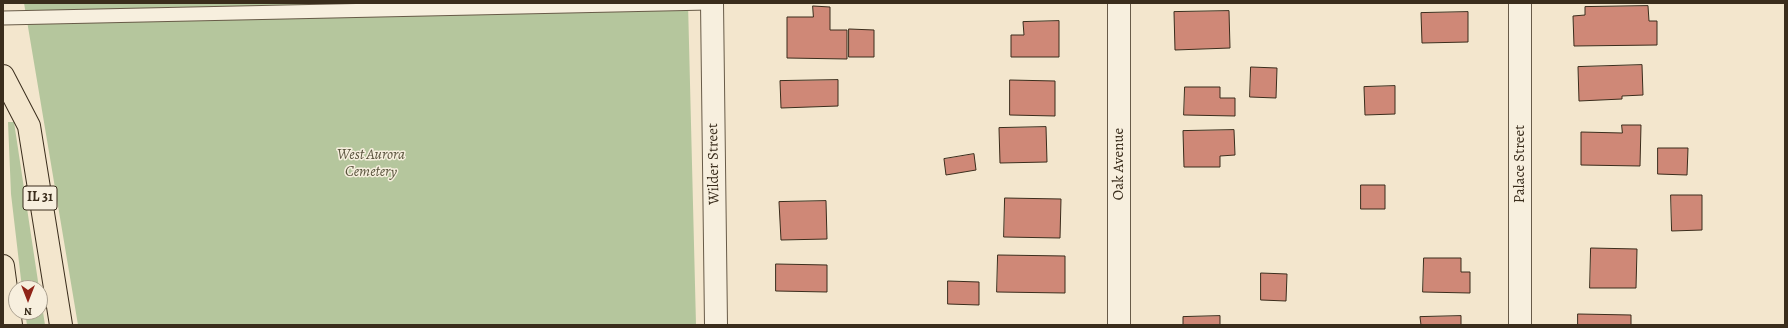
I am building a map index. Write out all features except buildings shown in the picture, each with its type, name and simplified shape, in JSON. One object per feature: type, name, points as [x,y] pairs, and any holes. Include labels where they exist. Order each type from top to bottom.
[{"type":"main road","name":"IL 31","points":[[3,77],[29,126],[61,325]]},
{"type":"main road","points":[[3,266],[11,325]]},
{"type":"street","name":"Wilder Street","points":[[712,3],[716,325]]},
{"type":"street","name":"Oak Avenue","points":[[1119,3],[1119,325]]},
{"type":"street","name":"Palace Street","points":[[1520,3],[1520,325]]},
{"type":"lane","points":[[3,18],[709,3]]},
{"type":"green space","name":"West Aurora Cemetery","points":[[24,3],[688,3],[696,325],[78,325]]},
{"type":"green space","points":[[8,122],[14,122],[38,280],[21,280],[11,194]]},
{"type":"green space","points":[[26,320],[44,320],[45,325],[27,325]]}]
